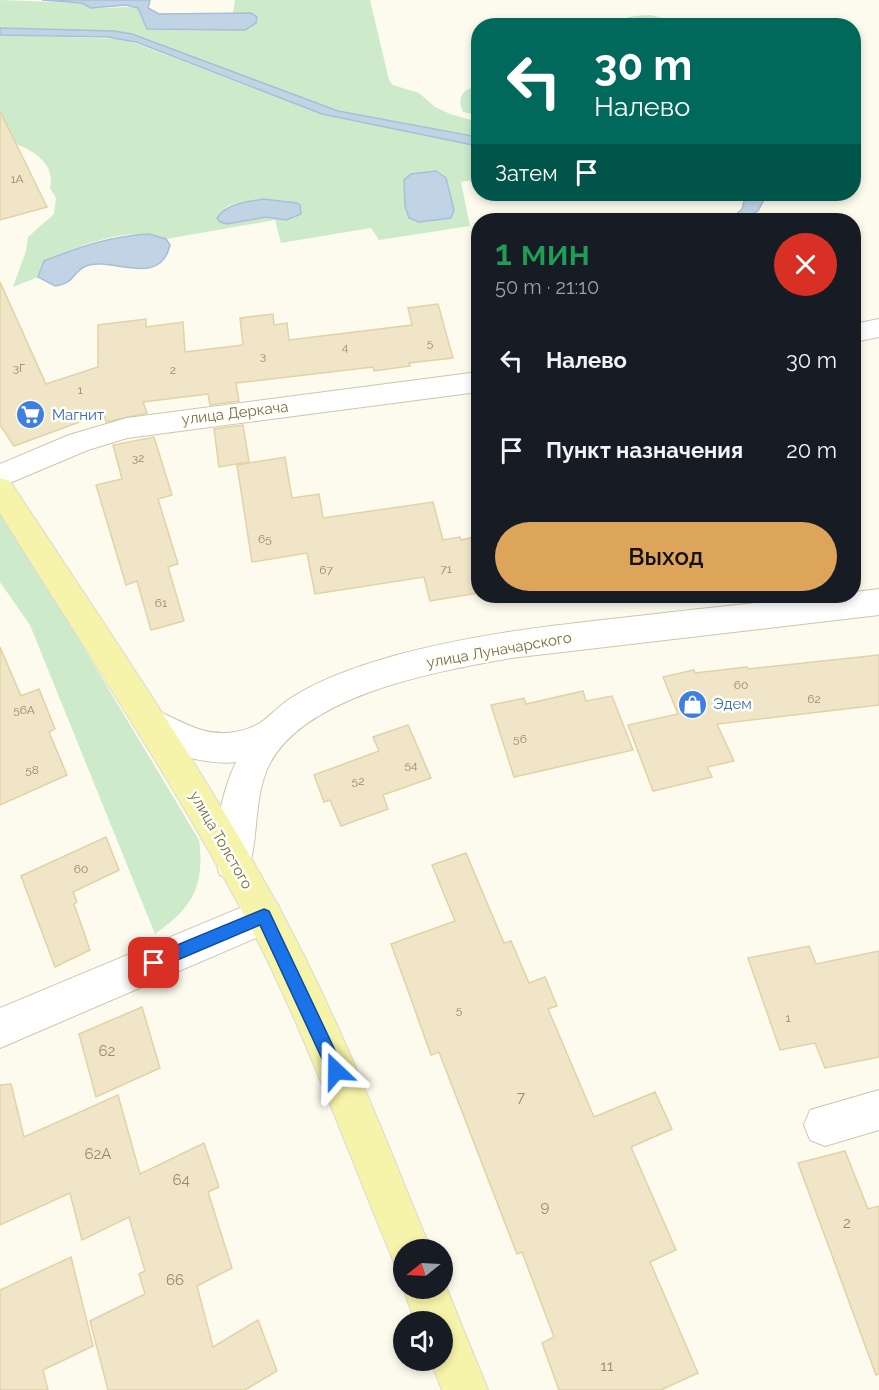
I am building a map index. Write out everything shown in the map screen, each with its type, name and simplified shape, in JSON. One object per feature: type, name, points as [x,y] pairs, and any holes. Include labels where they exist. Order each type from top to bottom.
[{"type":"main road","name":"улица Толстого","points":[[0,489],[190,787],[264,916],[325,1043],[405,1239]]},
{"type":"main road","points":[[453,1360],[465,1390]]},
{"type":"street","points":[[861,332],[879,328]]},
{"type":"street","name":"улица Деркача","points":[[0,476],[79,442],[127,428],[471,383]]},
{"type":"street","name":"улица Луначарского","points":[[233,862],[240,796],[250,767],[269,738],[292,716],[314,702],[368,679],[426,661],[569,637],[879,602]]},
{"type":"street","points":[[150,723],[200,748],[221,750],[240,748],[269,738]]},
{"type":"street","points":[[0,1028],[264,916]]},
{"type":"street","points":[[825,1125],[879,1110]]},
{"type":"green space","points":[[0,0],[82,3],[102,8],[138,8],[148,29],[251,13],[233,13],[235,0],[370,0],[389,80],[393,85],[419,93],[435,107],[471,120],[471,136],[338,111],[147,39],[114,31],[0,28]]},
{"type":"green space","points":[[650,15],[662,18],[627,18]]},
{"type":"green space","points":[[0,35],[124,39],[322,114],[471,145],[471,180],[461,182],[470,226],[379,240],[371,228],[281,243],[275,220],[166,239],[137,234],[121,236],[88,244],[44,261],[38,277],[13,287],[26,251],[28,237],[54,214],[56,198],[50,188],[49,169],[44,161],[19,145],[0,139]],"holes":[[[263,199],[290,202],[301,211],[301,214],[286,220],[266,217],[227,224],[225,208],[232,204]]]},
{"type":"green space","points":[[471,88],[471,114],[463,112],[460,102],[462,94]]},
{"type":"green space","points":[[0,508],[199,840],[200,871],[193,895],[178,915],[155,934],[30,625],[0,582]]},
{"type":"water","points":[[42,0],[150,0],[148,8],[159,14],[251,13],[257,17],[256,23],[245,30],[147,29],[138,8],[126,5],[91,8],[82,3]]},
{"type":"water","points":[[0,28],[114,31],[132,34],[338,111],[471,136],[471,145],[322,114],[136,42],[108,37],[0,35]]},
{"type":"water","points":[[436,171],[446,178],[454,210],[451,218],[419,222],[409,218],[405,206],[404,180],[411,174]]},
{"type":"water","points":[[263,199],[297,203],[300,205],[301,214],[286,220],[266,217],[227,224],[220,222],[217,218],[232,206]]},
{"type":"water","points":[[744,201],[763,201],[758,211],[754,213],[738,213],[742,209]]},
{"type":"water","points":[[149,234],[166,239],[170,245],[165,258],[156,265],[146,268],[96,264],[86,266],[67,282],[55,286],[38,277],[44,261],[108,240]]},
{"type":"building","points":[[0,111],[47,207],[0,220]]},
{"type":"building","points":[[0,282],[46,384],[98,367],[98,325],[146,319],[146,327],[183,322],[185,352],[243,345],[240,318],[273,314],[274,325],[287,323],[289,340],[412,325],[408,308],[438,304],[453,358],[409,363],[410,366],[374,371],[373,367],[236,383],[239,401],[210,405],[208,394],[143,402],[147,413],[106,422],[104,413],[14,446],[0,425]]},
{"type":"building","points":[[243,425],[249,462],[219,467],[214,429]]},
{"type":"building","points":[[154,437],[172,495],[158,499],[178,564],[168,567],[184,621],[151,630],[137,581],[126,585],[96,485],[122,479],[113,445]]},
{"type":"building","points":[[285,457],[292,498],[319,494],[323,518],[433,502],[443,540],[471,538],[471,594],[430,601],[424,577],[315,594],[307,553],[252,562],[237,465]]},
{"type":"building","points":[[0,647],[21,696],[39,689],[55,729],[49,732],[67,775],[0,805]]},
{"type":"building","points":[[879,655],[879,705],[717,724],[734,761],[707,767],[712,777],[653,791],[628,725],[678,714],[663,677],[694,670],[695,673],[747,667],[748,669]]},
{"type":"building","points":[[583,691],[586,701],[612,696],[633,750],[514,777],[491,705],[524,698],[526,704]]},
{"type":"building","points":[[408,725],[431,778],[383,795],[388,809],[341,826],[330,800],[324,802],[314,775],[379,751],[373,737]]},
{"type":"building","points":[[106,837],[119,870],[73,892],[77,902],[74,904],[90,950],[55,967],[21,876]]},
{"type":"building","points":[[466,853],[504,943],[511,941],[529,983],[545,977],[557,1006],[548,1009],[594,1117],[655,1092],[672,1129],[631,1147],[676,1250],[650,1262],[698,1373],[661,1390],[559,1390],[542,1343],[554,1337],[522,1252],[517,1254],[439,1052],[431,1055],[391,944],[455,921],[432,865]]},
{"type":"building","points":[[809,946],[816,964],[879,951],[879,1057],[825,1068],[815,1043],[780,1050],[748,958]]},
{"type":"building","points":[[142,1007],[160,1068],[96,1097],[79,1034]]},
{"type":"building","points":[[11,1084],[24,1137],[118,1095],[140,1174],[204,1143],[219,1187],[208,1192],[232,1268],[197,1286],[213,1347],[258,1320],[277,1371],[245,1390],[108,1390],[90,1321],[145,1294],[139,1274],[145,1271],[129,1217],[82,1240],[70,1193],[0,1225],[0,1085]]},
{"type":"building","points":[[845,1151],[868,1209],[879,1206],[879,1374],[876,1375],[798,1163]]},
{"type":"building","points":[[71,1257],[93,1346],[43,1370],[48,1390],[0,1390],[0,1290]]},
{"type":"place","name":"Магнит","points":[[31,415]]},
{"type":"place","name":"Эдем","points":[[692,704]]},
{"type":"route","points":[[154,963],[264,916],[336,1071]]}]
